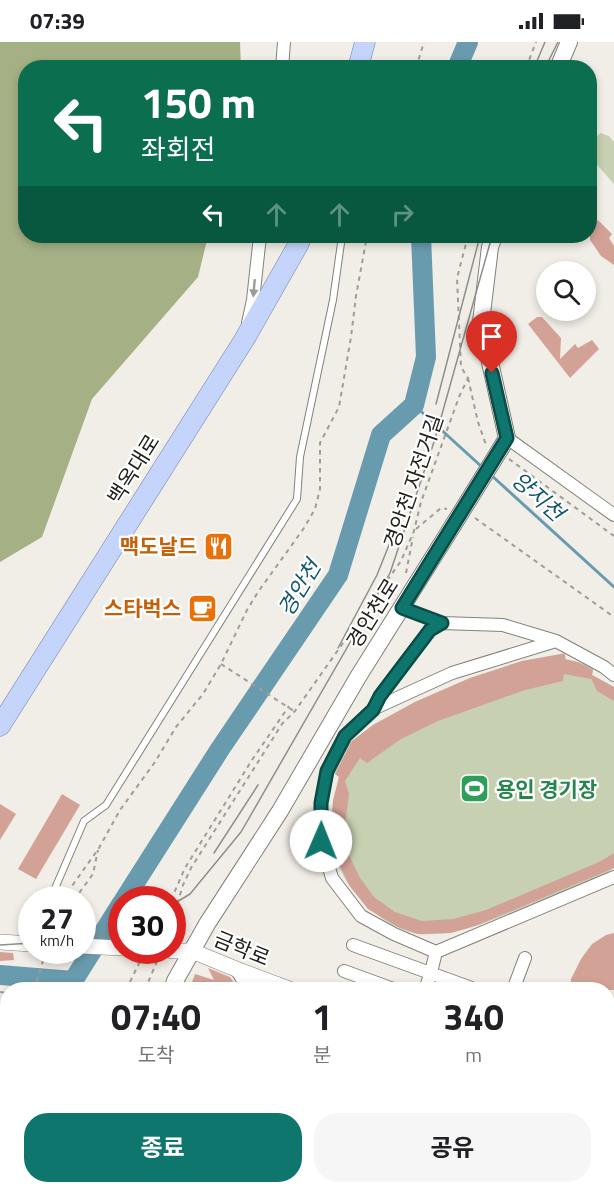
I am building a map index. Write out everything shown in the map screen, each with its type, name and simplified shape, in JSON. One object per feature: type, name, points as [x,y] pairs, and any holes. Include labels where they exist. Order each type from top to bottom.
[{"type":"main road","points":[[360,60],[366,42]]},
{"type":"main road","points":[[562,60],[570,42]]},
{"type":"main road","name":"백옥대로","points":[[0,726],[244,340],[299,243]]},
{"type":"main road","points":[[491,243],[481,322],[504,443]]},
{"type":"main road","name":"경안천로","points":[[175,982],[207,924],[280,811],[358,676],[504,443]]},
{"type":"street","points":[[283,60],[284,42]]},
{"type":"street","points":[[244,340],[253,300],[259,243]]},
{"type":"street","points":[[504,443],[614,515]]},
{"type":"street","points":[[402,608],[442,623],[503,625],[556,641],[604,667],[614,675]]},
{"type":"street","points":[[373,710],[380,696],[430,630],[442,623]]},
{"type":"street","points":[[556,641],[452,673],[373,710],[345,736],[327,771],[321,803],[321,841],[332,878],[361,916],[394,934],[436,952],[614,877]]},
{"type":"street","points":[[0,942],[18,943]]},
{"type":"street","points":[[353,945],[457,982]]},
{"type":"street","name":"금학로","points":[[186,951],[192,951],[271,982]]},
{"type":"street","points":[[428,982],[436,952]]},
{"type":"street","points":[[516,982],[525,957]]},
{"type":"street","points":[[236,969],[244,982]]},
{"type":"street","points":[[344,971],[374,982]]},
{"type":"lane","points":[[56,886],[84,821],[106,805],[297,499],[300,457],[333,300],[341,243]]},
{"type":"path","points":[[418,60],[424,42]]},
{"type":"path","points":[[529,60],[536,42]]},
{"type":"path","name":"경안천 자전거길","points":[[183,886],[191,868],[282,724],[295,711],[401,561],[414,531],[421,502],[459,397],[468,378],[461,367],[456,278],[466,243]]},
{"type":"path","points":[[406,574],[414,531],[441,508],[450,510]]},
{"type":"path","points":[[469,514],[614,617]]},
{"type":"path","points":[[221,664],[295,711]]},
{"type":"path","points":[[177,886],[185,868],[252,760],[289,706]]},
{"type":"path","points":[[84,886],[93,874],[99,848]]},
{"type":"path","points":[[36,982],[42,964]]},
{"type":"path","points":[[130,982],[139,964]]},
{"type":"path","points":[[150,982],[161,964]]},
{"type":"green space","points":[[0,42],[240,42],[241,60],[18,60],[18,243],[206,243],[198,277],[92,399],[42,537],[0,562]]},
{"type":"green space","points":[[601,133],[609,136],[614,142],[614,184],[597,165],[597,136]]},
{"type":"green space","name":"용인 경기장","points":[[565,653],[566,660],[594,666],[592,675],[614,687],[614,868],[603,875],[496,919],[448,933],[419,934],[399,928],[383,919],[362,901],[346,881],[335,853],[332,824],[339,777],[332,771],[346,752],[344,747],[373,725],[415,702],[470,678],[522,661]]},
{"type":"building","points":[[597,221],[612,234],[609,238],[614,246],[614,265],[601,256],[592,243],[597,243]]},
{"type":"building","points":[[536,318],[536,321],[546,321],[561,338],[560,359],[575,344],[578,348],[592,340],[599,349],[570,378],[528,324]]},
{"type":"building","points":[[565,655],[565,659],[578,662],[593,670],[592,675],[614,687],[614,701],[597,691],[591,678],[564,674],[563,681],[525,690],[438,721],[401,739],[367,763],[360,758],[345,781],[349,794],[345,825],[349,855],[360,878],[374,897],[395,912],[422,921],[453,919],[486,910],[599,862],[614,853],[614,868],[478,925],[451,933],[418,934],[398,927],[368,909],[349,885],[336,857],[331,827],[333,800],[339,777],[335,774],[352,741],[373,725],[415,702],[470,678],[522,661]]},
{"type":"building","points":[[62,794],[80,805],[36,879],[18,869]]},
{"type":"building","points":[[0,804],[16,814],[0,840]]},
{"type":"building","points":[[614,933],[614,982],[571,982],[581,959],[592,944]]},
{"type":"building","points":[[0,952],[13,953],[14,960],[0,961]]},
{"type":"building","points":[[208,968],[230,977],[233,982],[192,982],[195,974],[214,980]]},
{"type":"waterway","name":"경안천","points":[[460,60],[468,42]]},
{"type":"waterway","name":"경안천","points":[[133,886],[220,749],[338,575],[381,435],[414,405],[426,357],[421,243]]},
{"type":"waterway","name":"양지천","points":[[414,405],[482,467]]},
{"type":"waterway","name":"양지천","points":[[491,475],[614,587]]},
{"type":"waterway","name":"경안천","points":[[73,982],[108,925]]},
{"type":"waterway","points":[[0,975],[73,981]]},
{"type":"tram line","points":[[537,60],[545,42]]},
{"type":"tram line","points":[[549,60],[558,42]]},
{"type":"tram line","points":[[436,404],[478,243]]},
{"type":"tram line","points":[[186,896],[241,832],[390,573],[435,439],[490,243]]},
{"type":"tram line","points":[[338,648],[377,575],[401,515]]},
{"type":"tram line","points":[[214,853],[258,785]]},
{"type":"tram line","points":[[96,935],[108,933]]},
{"type":"tram line","points":[[0,945],[18,944]]},
{"type":"place","name":"맥도날드","points":[[218,546]]},
{"type":"place","name":"스타벅스","points":[[202,608]]},
{"type":"place","name":"용인 경기장","points":[[475,789]]},
{"type":"route","points":[[321,841],[321,803],[327,771],[345,736],[373,710],[380,696],[430,630],[442,623],[402,608],[507,438],[492,373]]}]
